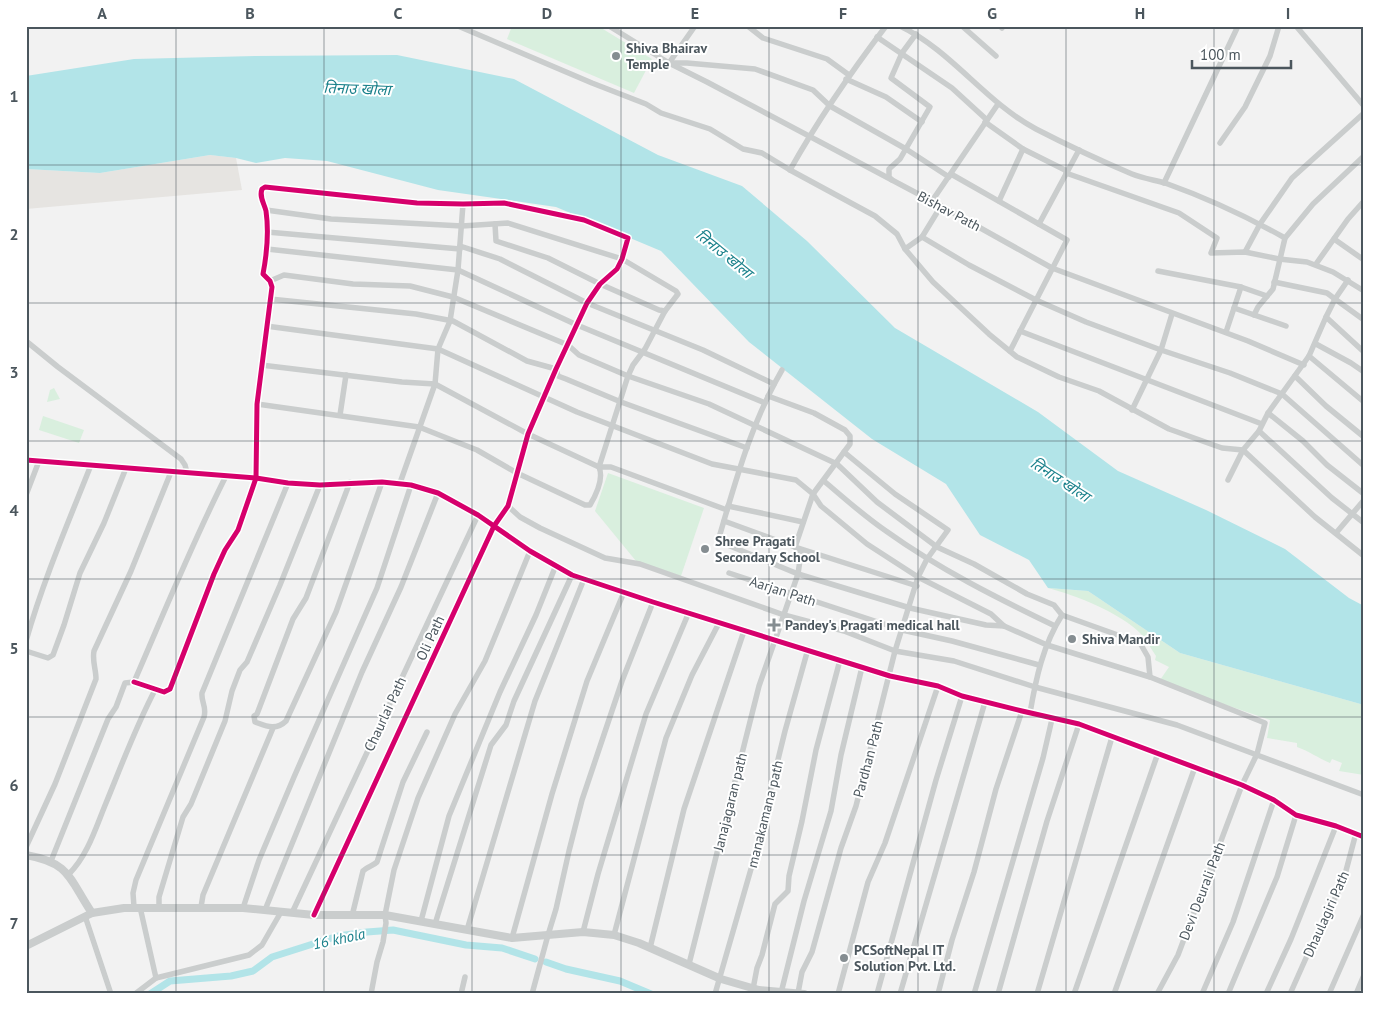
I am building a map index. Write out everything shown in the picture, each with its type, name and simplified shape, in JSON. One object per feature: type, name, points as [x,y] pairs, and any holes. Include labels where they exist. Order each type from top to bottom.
[{"type":"street","points":[[458,26],[646,104],[661,113],[710,129],[743,150],[762,153],[875,216],[897,234],[904,250],[947,295],[989,334],[1028,363],[1059,377],[1099,391],[1169,429],[1222,448],[1243,450],[1315,516],[1364,556]]},
{"type":"street","name":"Bishav Path","points":[[609,26],[669,63],[932,201],[1052,268],[1172,314],[1226,332],[1304,365]]},
{"type":"street","points":[[669,63],[695,26]]},
{"type":"street","points":[[790,170],[809,136],[848,77],[886,26]]},
{"type":"street","points":[[900,26],[916,34],[947,56],[998,104],[1034,128],[1134,175],[1164,183],[1233,210],[1285,238]]},
{"type":"street","points":[[962,26],[969,29],[996,56]]},
{"type":"street","points":[[1164,183],[1238,26]]},
{"type":"street","points":[[1220,143],[1245,107],[1270,56],[1279,26]]},
{"type":"street","points":[[1296,26],[1364,106]]},
{"type":"street","points":[[749,27],[763,38],[827,59],[848,77],[886,98],[922,122]]},
{"type":"street","points":[[893,181],[889,177],[889,169],[900,159],[930,107],[891,78],[902,53],[916,34]]},
{"type":"street","points":[[877,37],[952,88],[986,121],[1022,149],[1067,172],[1179,213],[1217,238],[1211,253],[1245,252],[1279,260],[1316,264],[1348,280],[1364,291]]},
{"type":"street","points":[[669,63],[756,69],[813,90],[830,106],[1067,240],[1010,350]]},
{"type":"street","points":[[932,201],[998,104]]},
{"type":"street","points":[[1245,252],[1260,224],[1292,178],[1364,113]]},
{"type":"street","points":[[999,201],[1022,149]]},
{"type":"street","points":[[1039,224],[1079,150]]},
{"type":"street","points":[[1254,315],[1273,289],[1285,238],[1313,204],[1364,156]]},
{"type":"street","points":[[51,861],[108,719],[116,707],[125,683],[134,682],[164,692],[170,689],[214,574],[225,550],[238,530],[256,478],[257,404],[272,287],[270,281],[263,274],[267,249],[267,232],[266,210],[260,194],[262,189],[265,187],[416,203],[504,203],[584,220],[628,238],[622,259]]},
{"type":"street","points":[[1316,264],[1348,219],[1364,201]]},
{"type":"street","points":[[400,483],[435,384],[438,349],[450,321],[458,270],[463,204]]},
{"type":"street","points":[[904,250],[922,237],[941,206]]},
{"type":"street","points":[[257,404],[419,427],[477,450],[517,474],[585,505],[590,505],[599,484],[601,472],[599,467],[628,376],[665,311],[678,294],[622,259],[508,223],[462,226],[331,219],[266,210]]},
{"type":"street","points":[[495,224],[496,241],[548,258],[600,284],[665,311]]},
{"type":"street","points":[[267,232],[460,247],[500,259],[587,303],[703,350],[774,384]]},
{"type":"street","points":[[922,237],[969,266],[1036,300],[1086,322],[1161,350],[1230,372],[1282,394],[1364,466]]},
{"type":"street","points":[[1334,239],[1364,260]]},
{"type":"street","points":[[267,249],[458,270],[577,325],[765,403]]},
{"type":"street","name":"Oli Path","points":[[314,915],[494,526],[508,506],[528,434],[556,369],[587,303],[600,284],[616,269],[622,259]]},
{"type":"street","points":[[1158,271],[1241,287],[1267,296]]},
{"type":"street","points":[[266,326],[438,349],[577,412],[712,464],[738,471],[796,480],[813,494],[821,506],[867,544],[918,578],[991,614],[1004,626],[1047,645],[1150,677],[1148,657],[1140,643],[1062,615],[1054,605],[1027,594],[974,564],[937,547],[877,502],[837,464],[709,404],[628,376],[579,355],[568,345],[453,297],[410,286],[353,284],[284,275],[270,281]]},
{"type":"street","points":[[1228,480],[1243,450],[1310,356],[1326,317],[1348,280]]},
{"type":"street","points":[[1274,282],[1328,293],[1364,320]]},
{"type":"street","points":[[1226,332],[1241,287]]},
{"type":"street","points":[[270,299],[416,314],[450,321],[527,361],[556,369],[558,376],[621,402],[747,448]]},
{"type":"street","points":[[1234,308],[1286,326]]},
{"type":"street","points":[[1132,410],[1161,350],[1172,314]]},
{"type":"street","points":[[1326,317],[1364,352]]},
{"type":"street","points":[[1020,331],[1262,424]]},
{"type":"street","points":[[26,341],[181,459],[187,473]]},
{"type":"street","points":[[1316,344],[1364,372]]},
{"type":"street","points":[[1310,356],[1364,402]]},
{"type":"street","points":[[261,365],[435,384],[528,434],[599,467],[612,467],[727,508],[803,522]]},
{"type":"street","points":[[782,370],[768,396],[738,471],[718,542],[798,574],[910,608],[986,625],[1004,626]]},
{"type":"street","points":[[340,415],[346,375]]},
{"type":"street","points":[[1295,376],[1326,406],[1364,437]]},
{"type":"street","points":[[768,396],[814,412],[845,430],[850,436],[850,444],[813,494],[795,547]]},
{"type":"street","points":[[1268,413],[1303,441],[1327,465],[1364,494]]},
{"type":"street","points":[[1258,430],[1296,466],[1364,523]]},
{"type":"street","name":"Pardhan Path","points":[[801,993],[802,972],[812,952],[841,848],[856,806],[896,651],[918,578],[927,559],[948,530],[894,494],[844,452]]},
{"type":"street","points":[[26,460],[256,478],[288,483],[320,485],[350,482],[382,482],[411,485],[438,493],[494,526],[530,551],[584,579],[890,676],[938,686],[962,696],[1079,724],[1242,785],[1274,800],[1296,815],[1336,826],[1364,837]]},
{"type":"street","points":[[26,495],[39,461]]},
{"type":"street","points":[[26,641],[50,568],[91,465]]},
{"type":"street","points":[[27,654],[48,658],[53,655],[80,573],[104,523],[126,468]]},
{"type":"street","points":[[26,847],[55,784],[96,679],[96,671],[92,661],[94,652],[131,571],[171,472]]},
{"type":"street","points":[[134,682],[181,572],[226,476]]},
{"type":"street","points":[[824,481],[884,531],[927,559],[1004,601],[1055,626]]},
{"type":"street","points":[[273,728],[255,722],[254,716],[257,714],[293,619],[306,598],[350,482]]},
{"type":"street","points":[[201,908],[203,895],[273,728],[286,721],[336,612],[382,482]]},
{"type":"street","points":[[156,978],[133,893],[136,880],[204,716],[206,709],[201,699],[202,693],[288,483]]},
{"type":"street","points":[[159,908],[159,897],[184,817],[225,721],[232,691],[240,670],[247,662],[320,485]]},
{"type":"street","points":[[243,908],[259,860],[294,776],[377,588],[411,485]]},
{"type":"street","points":[[265,910],[362,672],[401,587],[438,493]]},
{"type":"street","points":[[1336,532],[1364,500]]},
{"type":"street","points":[[508,506],[520,517],[540,528],[605,558],[640,564],[784,615],[844,631],[896,651],[954,661],[1035,687],[1177,725],[1364,795]]},
{"type":"street","name":"Chaurlai Path","points":[[292,913],[478,516]]},
{"type":"street","points":[[724,521],[795,547],[916,586]]},
{"type":"street","name":"Janajagaran path","points":[[689,964],[759,686],[798,574],[801,553],[795,547]]},
{"type":"street","points":[[371,994],[377,962],[384,942],[394,870],[418,798],[455,714],[485,661],[530,551]]},
{"type":"street","points":[[421,921],[449,816],[556,565]]},
{"type":"street","name":"Aarjan Path","points":[[729,573],[902,630],[952,641],[1039,665]]},
{"type":"street","points":[[435,924],[492,744],[506,724],[514,701],[572,574]]},
{"type":"street","points":[[467,930],[535,701],[584,579]]},
{"type":"street","points":[[512,938],[552,794],[588,681],[624,592]]},
{"type":"street","points":[[532,994],[556,909],[582,800],[622,681],[653,602]]},
{"type":"street","points":[[583,932],[598,874],[646,714],[689,612]]},
{"type":"street","points":[[1030,713],[1039,665],[1055,626],[1062,615]]},
{"type":"street","points":[[614,936],[666,738],[692,675],[719,623]]},
{"type":"street","points":[[650,948],[684,809],[744,631]]},
{"type":"street","name":"manakamana path","points":[[715,994],[721,979],[808,650]]},
{"type":"street","points":[[753,989],[775,904],[788,891],[789,876],[816,750],[840,660]]},
{"type":"street","points":[[781,992],[804,901],[831,811],[841,755],[862,667]]},
{"type":"street","name":"Devi Deurali Path","points":[[1150,677],[1265,723],[1257,754],[1242,785],[1178,955],[1157,994]]},
{"type":"street","points":[[838,994],[868,882],[885,844],[938,686]]},
{"type":"street","points":[[69,874],[80,863],[94,833],[138,722],[155,690]]},
{"type":"street","points":[[877,994],[936,780],[962,696]]},
{"type":"street","points":[[900,994],[985,702]]},
{"type":"street","points":[[938,994],[996,789],[1022,711]]},
{"type":"street","points":[[974,994],[1043,758],[1052,719]]},
{"type":"street","points":[[998,994],[1048,821],[1079,724]]},
{"type":"street","points":[[352,916],[363,871],[366,867],[377,862],[403,782],[427,732]]},
{"type":"street","points":[[1037,994],[1112,736]]},
{"type":"street","points":[[1074,994],[1158,753]]},
{"type":"street","points":[[1114,994],[1195,767]]},
{"type":"street","points":[[1202,994],[1233,922],[1274,800]]},
{"type":"street","points":[[1228,994],[1277,877],[1296,815]]},
{"type":"street","points":[[1266,994],[1291,939],[1336,826]]},
{"type":"street","name":"Dhaulagiri Path","points":[[1290,994],[1343,882],[1356,833]]},
{"type":"street","points":[[26,855],[51,861],[69,874],[89,915],[111,994]]},
{"type":"street","points":[[26,946],[89,915],[137,907],[243,908],[314,915],[421,921],[512,938],[583,932],[614,936],[650,948],[721,979],[753,989],[801,993]]},
{"type":"street","points":[[134,994],[156,978],[249,955],[262,945],[281,912]]},
{"type":"street","points":[[1329,994],[1364,914]]},
{"type":"street","points":[[1356,994],[1364,975]]},
{"type":"street","points":[[461,994],[466,978]]},
{"type":"street","points":[[296,994],[320,994]]},
{"type":"green space","points":[[512,26],[598,26],[652,59],[634,93],[507,39]]},
{"type":"green space","points":[[54,388],[60,399],[47,402],[50,390]]},
{"type":"green space","points":[[43,416],[84,430],[79,443],[39,430]]},
{"type":"green space","points":[[608,473],[704,508],[681,576],[636,561],[595,511]]},
{"type":"green space","points":[[1048,588],[1088,591],[1180,653],[1364,705],[1364,775],[1339,771],[1342,763],[1332,759],[1330,763],[1297,747],[1297,743],[1267,738],[1270,720],[1160,680],[1169,667],[1155,660],[1156,656],[1147,642],[1132,626],[1097,606]]},
{"type":"sand","points":[[210,155],[236,158],[242,190],[26,209],[26,169],[100,173]]},
{"type":"water","name":"तिनाउ खोला","points":[[397,55],[514,79],[658,155],[742,186],[807,241],[895,328],[1038,412],[1118,471],[1206,510],[1285,549],[1349,598],[1364,606],[1364,705],[1180,653],[1088,591],[1048,588],[1029,560],[980,535],[946,484],[872,439],[749,342],[661,251],[556,207],[438,190],[327,161],[285,158],[256,163],[210,155],[100,173],[26,169],[26,76],[134,59]]},
{"type":"waterway","name":"16 khola","points":[[150,994],[170,981],[231,976],[253,971],[272,957],[338,936],[367,932],[393,930],[466,945],[502,948],[535,959]]},
{"type":"waterway","name":"16 khola","points":[[546,962],[566,969],[620,981],[651,994]]},
{"type":"cycle path","points":[[134,682],[164,692],[170,689],[214,574],[225,550],[238,530],[256,478],[257,404],[272,287],[270,281],[263,274],[267,227],[266,211],[261,197],[262,189],[265,187],[417,203],[504,203],[584,220],[628,238],[617,269],[600,284],[587,303],[556,369],[528,434],[508,506],[494,526],[314,915]]},
{"type":"cycle path","points":[[26,460],[256,478],[288,483],[320,485],[382,482],[411,485],[438,493],[478,515],[530,551],[572,575],[890,676],[938,686],[962,696],[1079,724],[1242,785],[1274,800],[1296,815],[1336,826],[1364,837]]},
{"type":"place","name":"Shiva Bhairav Temple","points":[[616,56]]},
{"type":"place","name":"Shree Pragati Secondary School","points":[[705,549]]},
{"type":"place","name":"Pandey's Pragati medical hall","points":[[774,625]]},
{"type":"place","name":"Shiva Mandir","points":[[1072,639]]},
{"type":"place","name":"PCSoftNepal IT Solution Pvt. Ltd.","points":[[844,958]]}]
